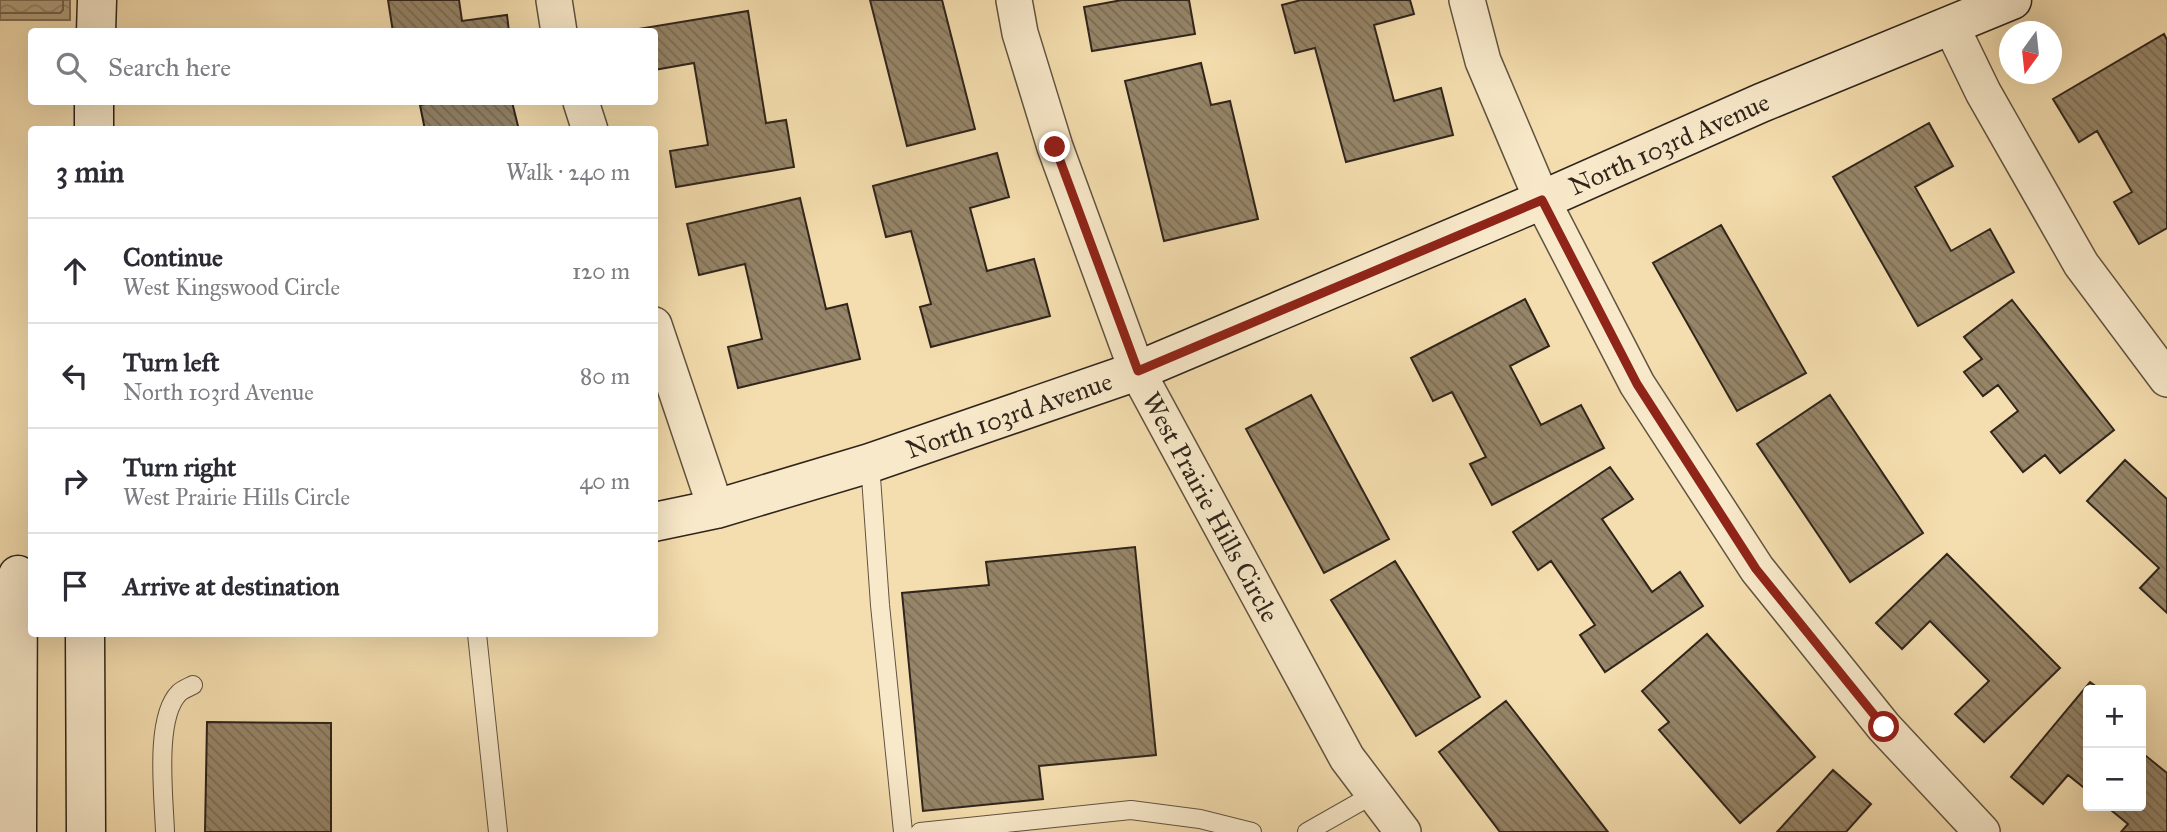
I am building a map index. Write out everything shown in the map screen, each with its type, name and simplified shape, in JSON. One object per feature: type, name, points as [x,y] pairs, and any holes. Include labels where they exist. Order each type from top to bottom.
[{"type":"street","points":[[96,28],[97,0]]},
{"type":"street","points":[[554,0],[558,28]]},
{"type":"street","name":"West Prairie Hills Circle","points":[[1014,0],[1020,33],[1055,147],[1138,371],[1347,758],[1403,832]]},
{"type":"street","points":[[1467,0],[1483,61],[1542,200],[1637,384],[1756,569],[1884,727],[1982,832]]},
{"type":"street","name":"North 103rd Avenue","points":[[658,521],[716,509],[870,463],[1138,371],[1542,200],[1761,103],[2012,0]]},
{"type":"street","points":[[1951,26],[1983,92],[2081,264],[2167,379]]},
{"type":"street","points":[[94,105],[94,126]]},
{"type":"street","points":[[582,105],[589,126]]},
{"type":"street","points":[[658,337],[716,509]]},
{"type":"street","points":[[16,575],[17,832]]},
{"type":"street","points":[[85,637],[86,832]]},
{"type":"lane","points":[[870,463],[880,605],[902,832]]},
{"type":"lane","points":[[477,637],[498,832]]},
{"type":"lane","points":[[165,832],[162,738],[168,712],[179,692],[193,685]]},
{"type":"lane","points":[[1307,832],[1374,794]]},
{"type":"lane","points":[[920,832],[1131,810],[1200,819],[1252,832]]},
{"type":"water","points":[[0,0],[70,0],[70,20],[0,20]]},
{"type":"building","points":[[388,0],[459,0],[462,21],[507,15],[509,28],[392,28]]},
{"type":"building","points":[[870,0],[942,0],[975,129],[907,146]]},
{"type":"building","points":[[1122,0],[1189,0],[1195,34],[1092,51],[1084,7]]},
{"type":"building","points":[[1301,0],[1410,0],[1414,14],[1374,25],[1394,101],[1441,88],[1453,135],[1346,162],[1315,48],[1295,53],[1282,5]]},
{"type":"building","points":[[748,11],[766,123],[786,120],[794,167],[676,187],[670,151],[708,145],[694,63],[658,69],[658,28],[644,28]]},
{"type":"building","points":[[2164,34],[2167,40],[2167,228],[2139,244],[2114,202],[2132,192],[2097,131],[2079,142],[2053,99]]},
{"type":"building","points":[[1201,63],[1211,105],[1230,101],[1258,219],[1164,241],[1125,81]]},
{"type":"building","points":[[420,105],[513,105],[518,126],[424,126]]},
{"type":"building","points":[[1929,123],[1953,166],[1915,187],[1951,251],[1990,229],[2014,272],[1918,326],[1833,177]]},
{"type":"building","points":[[997,153],[1009,197],[970,208],[987,271],[1034,259],[1050,316],[931,347],[920,307],[931,304],[911,231],[886,237],[873,186]]},
{"type":"building","points":[[800,198],[826,309],[847,304],[860,359],[738,388],[728,347],[762,339],[745,264],[699,275],[687,224]]},
{"type":"building","points":[[1721,225],[1806,373],[1737,411],[1653,263]]},
{"type":"building","points":[[1525,299],[1549,346],[1510,366],[1541,425],[1581,405],[1604,448],[1492,505],[1470,464],[1486,457],[1452,392],[1433,401],[1411,358]]},
{"type":"building","points":[[2012,300],[2114,430],[2060,473],[2045,455],[2023,472],[1991,432],[2018,411],[1998,385],[1983,396],[1964,372],[1982,359],[1964,337]]},
{"type":"building","points":[[1311,395],[1389,539],[1324,573],[1246,429]]},
{"type":"building","points":[[1830,395],[1923,533],[1850,582],[1757,444]]},
{"type":"building","points":[[2125,460],[2167,499],[2167,613],[2140,588],[2159,568],[2087,501]]},
{"type":"building","points":[[1610,467],[1633,499],[1602,519],[1652,592],[1680,572],[1703,606],[1605,672],[1580,635],[1595,625],[1551,561],[1538,570],[1513,532]]},
{"type":"building","points":[[1135,547],[1156,755],[1039,766],[1043,799],[923,811],[902,593],[989,585],[986,562]]},
{"type":"building","points":[[1947,554],[2060,668],[1984,742],[1955,714],[1989,681],[1930,621],[1902,649],[1876,623]]},
{"type":"building","points":[[1395,561],[1480,697],[1416,736],[1331,600]]},
{"type":"building","points":[[1707,634],[1815,757],[1740,823],[1659,730],[1669,722],[1642,691]]},
{"type":"building","points":[[2083,690],[2083,787],[2068,775],[2043,804],[2011,777]]},
{"type":"building","points":[[1506,701],[1608,832],[1500,832],[1439,752]]},
{"type":"building","points":[[207,722],[331,723],[331,832],[205,832]]},
{"type":"building","points":[[2146,756],[2167,773],[2167,832],[2121,832],[2128,824],[2112,811],[2146,811]]},
{"type":"building","points":[[1833,770],[1871,804],[1846,832],[1777,832]]},
{"type":"route","points":[[1055,147],[1138,371],[1542,200],[1637,384],[1756,569],[1884,727]]}]
